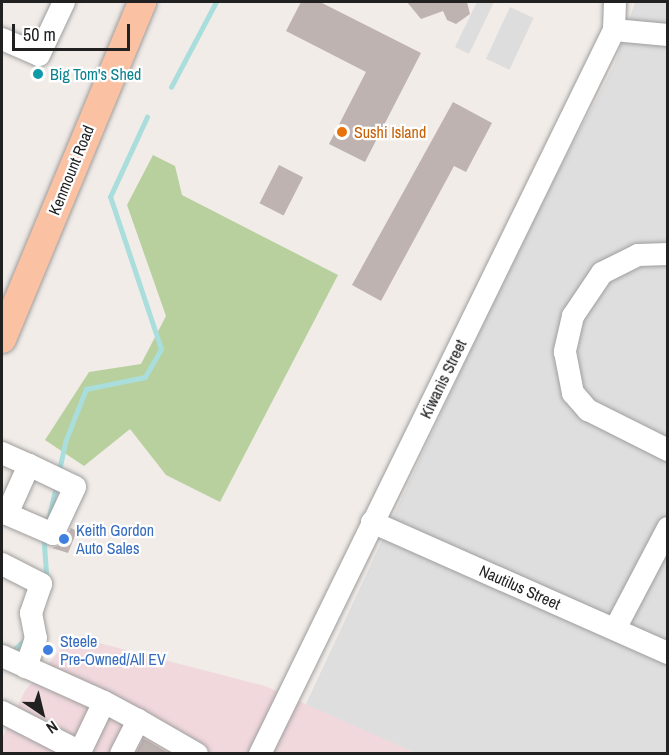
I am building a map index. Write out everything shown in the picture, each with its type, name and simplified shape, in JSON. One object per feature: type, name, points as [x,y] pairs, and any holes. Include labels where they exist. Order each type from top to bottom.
[{"type":"main road","name":"Kenmount Road","points":[[2,339],[142,2]]},
{"type":"street","points":[[2,39],[39,55],[64,2]]},
{"type":"street","name":"Kiwanis Street","points":[[260,753],[614,30],[615,2]]},
{"type":"street","points":[[614,30],[668,35]]},
{"type":"street","points":[[668,254],[638,255],[602,273],[573,316],[565,352],[573,393],[588,410],[668,450]]},
{"type":"street","points":[[2,453],[29,465]]},
{"type":"street","name":"Nautilus Street","points":[[372,522],[668,653]]},
{"type":"street","points":[[615,629],[668,528]]},
{"type":"street","points":[[2,564],[41,584],[31,613],[36,638],[26,667]]},
{"type":"street","points":[[2,656],[104,702],[197,753]]},
{"type":"street","points":[[2,712],[80,752],[104,702]]},
{"type":"street","points":[[121,753],[138,720]]},
{"type":"shaded area","points":[[477,2],[494,2],[469,54],[455,47]]},
{"type":"shaded area","points":[[635,2],[667,2],[667,753],[415,753],[305,706],[468,356],[556,175],[614,66]]},
{"type":"shaded area","points":[[510,7],[534,18],[509,70],[486,59]]},
{"type":"shaded area","points":[[72,636],[265,686],[415,753],[2,754],[2,738],[25,691]]},
{"type":"green space","points":[[153,155],[175,166],[182,195],[338,275],[220,502],[166,475],[130,429],[84,466],[45,440],[89,372],[141,364],[166,316],[127,205]]},
{"type":"building","points":[[301,2],[320,2],[421,53],[365,162],[329,144],[366,72],[286,31]]},
{"type":"building","points":[[407,2],[467,2],[470,14],[456,24],[447,20],[443,11],[421,19]]},
{"type":"building","points":[[453,102],[492,123],[466,172],[454,166],[381,301],[352,285]]},
{"type":"building","points":[[279,165],[303,177],[284,216],[259,203]]},
{"type":"building","points":[[71,528],[77,531],[68,553],[52,548],[61,545]]},
{"type":"building","points":[[143,739],[148,741],[168,753],[136,753]]},
{"type":"waterway","points":[[171,87],[216,2]]},
{"type":"waterway","points":[[59,471],[65,442],[86,389],[145,377],[161,349],[110,197],[147,117]]},
{"type":"waterway","points":[[48,521],[56,485]]},
{"type":"waterway","points":[[44,538],[47,580]]},
{"type":"waterway","points":[[10,653],[26,639]]},
{"type":"place","name":"Big Tom's Shed","points":[[38,74]]},
{"type":"place","name":"Sushi Island","points":[[342,132]]},
{"type":"place","name":"Keith Gordon Auto Sales","points":[[64,539]]},
{"type":"place","name":"Steele Pre-Owned/All EV","points":[[48,650]]}]
